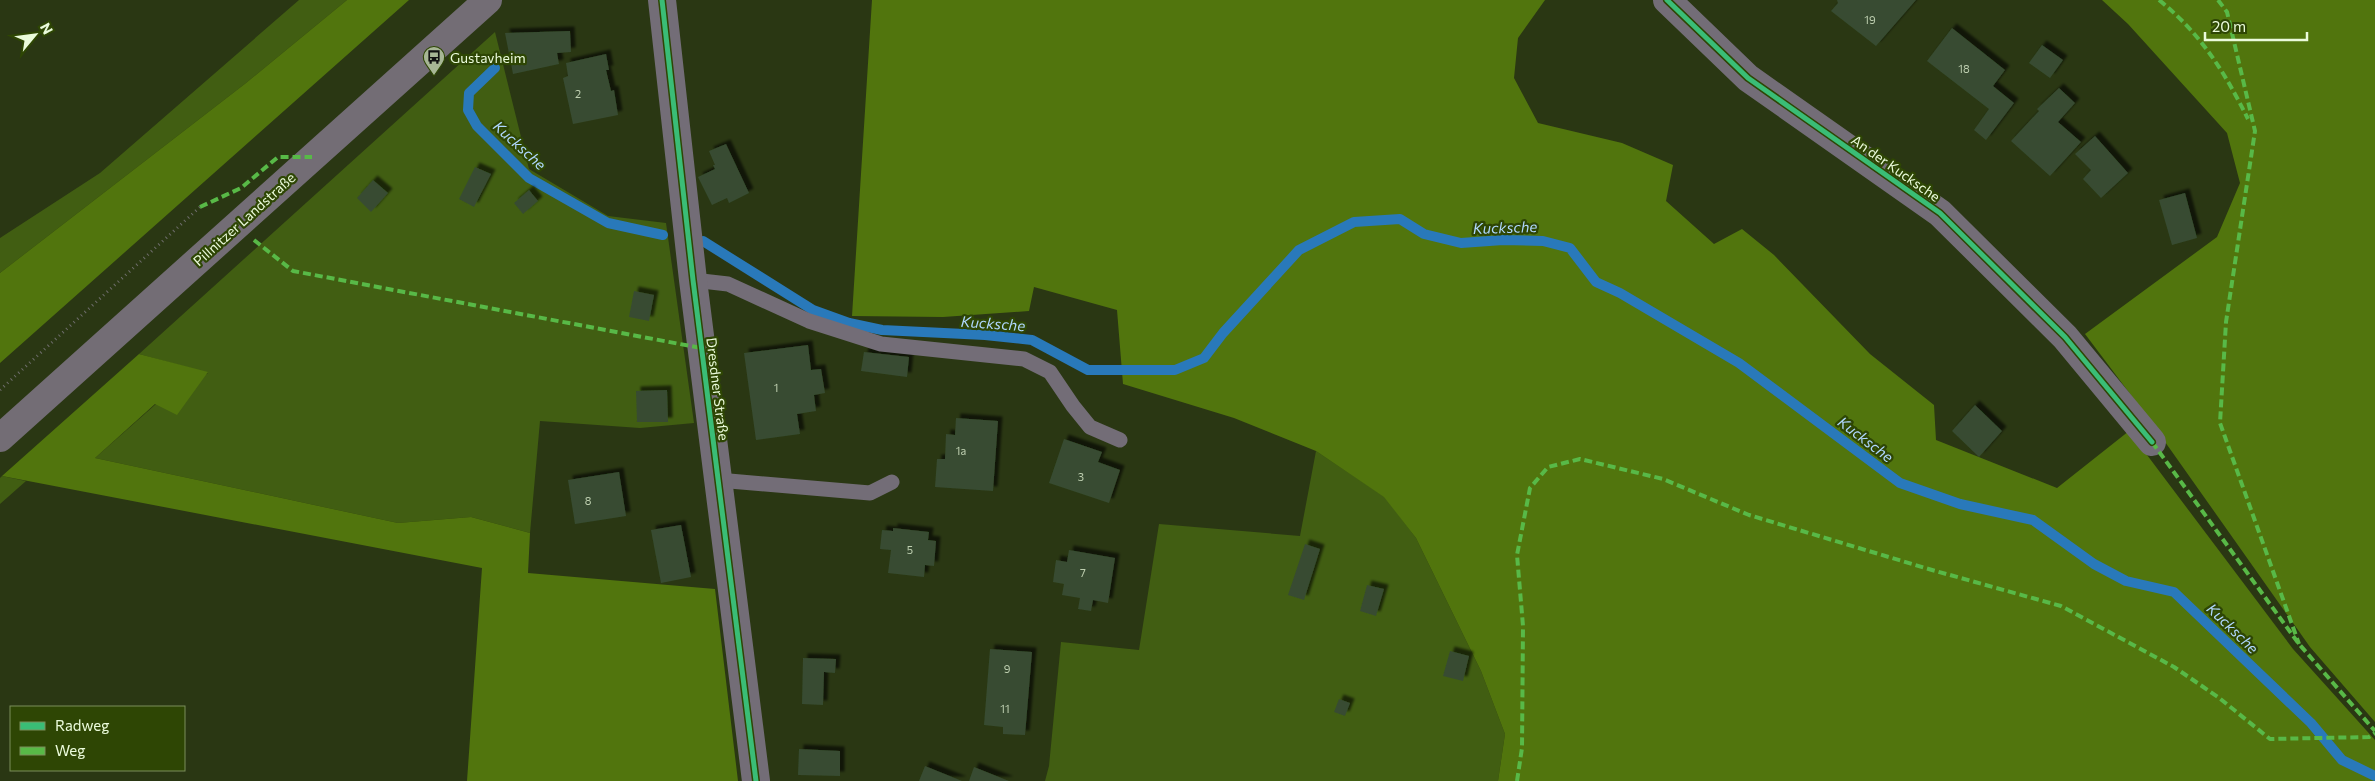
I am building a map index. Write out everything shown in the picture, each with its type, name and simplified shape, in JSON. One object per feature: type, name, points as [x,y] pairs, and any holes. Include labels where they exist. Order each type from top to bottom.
[{"type":"main road","name":"Pillnitzer Landstraße","points":[[0,438],[488,0]]},
{"type":"street","name":"Dresdner Straße","points":[[662,0],[693,280],[756,781]]},
{"type":"street","name":"An der Kucksche","points":[[1667,0],[1748,78],[1940,212],[2065,337],[2152,442]]},
{"type":"lane","points":[[693,280],[728,284],[809,321],[880,344],[1024,359],[1050,372],[1090,427],[1120,440]]},
{"type":"lane","points":[[718,480],[870,493],[892,482]]},
{"type":"path","points":[[0,390],[200,206]]},
{"type":"green space","points":[[299,0],[347,0],[246,83],[0,273],[0,238],[100,173]]},
{"type":"green space","points":[[347,0],[409,0],[0,363],[0,273],[246,83]]},
{"type":"green space","points":[[872,0],[1545,0],[1518,38],[1514,78],[1538,123],[1622,143],[1673,165],[1666,201],[1714,244],[1742,229],[1774,255],[1870,354],[1934,405],[1936,440],[2057,488],[2129,431],[2293,649],[2375,740],[2375,781],[1498,781],[1505,734],[1481,671],[1416,538],[1384,497],[1316,451],[1234,418],[1123,384],[1117,310],[1034,287],[1029,311],[943,317],[852,316]]},
{"type":"green space","points":[[2102,0],[2375,0],[2375,722],[2310,647],[2146,415],[2085,334],[2217,237],[2240,183],[2227,133],[2128,24]]},
{"type":"green space","points":[[495,32],[529,169],[608,216],[666,223],[694,423],[640,428],[540,421],[530,533],[471,517],[398,523],[95,458],[156,404],[208,373],[139,354]]},
{"type":"green space","points":[[139,354],[208,372],[177,415],[155,404],[95,458],[398,523],[471,517],[530,533],[528,573],[715,589],[738,781],[467,781],[482,568],[2,476]]},
{"type":"green space","points":[[1316,451],[1385,497],[1416,538],[1481,671],[1505,734],[1498,781],[1045,781],[1049,766],[1061,642],[1139,650],[1159,524],[1300,536]]},
{"type":"green space","points":[[2,476],[26,481],[0,504],[0,478]]},
{"type":"building","points":[[1837,0],[1916,0],[1876,46],[1831,11],[1838,3]]},
{"type":"building","points":[[1952,28],[2005,70],[1993,86],[2014,103],[1986,140],[1974,130],[1989,109],[1927,61]]},
{"type":"building","points":[[570,31],[571,52],[557,53],[559,64],[513,74],[505,33]]},
{"type":"building","points":[[2042,45],[2063,60],[2050,78],[2029,63]]},
{"type":"building","points":[[606,54],[609,70],[606,70],[611,91],[614,90],[618,115],[573,124],[563,78],[568,76],[566,63]]},
{"type":"building","points":[[2059,88],[2075,103],[2058,122],[2081,142],[2050,176],[2011,141],[2039,111],[2037,109]]},
{"type":"building","points":[[2095,136],[2128,173],[2101,198],[2083,179],[2091,170],[2075,154]]},
{"type":"building","points":[[726,144],[749,193],[729,203],[727,198],[712,205],[698,177],[715,169],[709,151]]},
{"type":"building","points":[[475,167],[491,174],[474,207],[459,199]]},
{"type":"building","points":[[373,180],[388,193],[371,212],[357,198]]},
{"type":"building","points":[[529,190],[538,201],[523,214],[514,203]]},
{"type":"building","points":[[2185,193],[2197,238],[2172,245],[2159,200]]},
{"type":"building","points":[[634,291],[654,295],[649,321],[629,317]]},
{"type":"building","points":[[808,345],[811,370],[821,369],[825,393],[814,395],[816,411],[797,414],[800,434],[756,440],[744,353]]},
{"type":"building","points":[[864,352],[909,357],[907,377],[861,371]]},
{"type":"building","points":[[667,390],[668,422],[637,422],[636,391]]},
{"type":"building","points":[[1975,405],[2002,431],[1979,457],[1952,431]]},
{"type":"building","points":[[956,418],[998,421],[993,491],[935,487],[937,459],[945,459],[946,434],[955,435]]},
{"type":"building","points":[[1064,439],[1102,452],[1098,462],[1120,470],[1109,503],[1049,483]]},
{"type":"building","points":[[619,472],[626,516],[575,524],[568,480]]},
{"type":"building","points":[[681,525],[691,577],[661,583],[651,530]]},
{"type":"building","points":[[893,528],[929,532],[928,540],[936,541],[934,566],[925,565],[924,577],[888,573],[891,550],[880,549],[882,530],[893,531]]},
{"type":"building","points":[[1305,544],[1320,549],[1304,600],[1288,595]]},
{"type":"building","points":[[1069,550],[1115,558],[1108,603],[1093,600],[1091,611],[1078,609],[1080,598],[1062,595],[1064,584],[1053,582],[1056,560],[1067,562]]},
{"type":"building","points":[[1367,585],[1384,589],[1376,616],[1360,611]]},
{"type":"building","points":[[990,649],[1032,652],[1025,735],[1003,734],[1003,727],[984,725]]},
{"type":"building","points":[[1450,651],[1469,656],[1463,681],[1443,676]]},
{"type":"building","points":[[803,658],[836,659],[835,673],[824,672],[823,705],[802,704]]},
{"type":"building","points":[[1339,699],[1350,703],[1345,716],[1334,712]]},
{"type":"building","points":[[799,749],[840,751],[840,776],[798,775]]},
{"type":"building","points":[[925,766],[962,781],[919,781]]},
{"type":"building","points":[[974,767],[1009,781],[969,781]]},
{"type":"waterway","name":"Kucksche","points":[[495,68],[469,93],[468,110],[477,126],[529,178],[608,223],[663,235]]},
{"type":"waterway","name":"Kucksche","points":[[703,241],[813,310],[849,323],[882,330],[985,335],[1032,340],[1088,370],[1175,370],[1204,358],[1223,333],[1299,250],[1354,222],[1400,219],[1424,234],[1461,243],[1503,240],[1543,241],[1570,248],[1596,282],[1620,293],[1739,363],[1900,483],[1960,504],[2033,520],[2094,564],[2126,581],[2174,592],[2311,723],[2342,760],[2375,776]]},
{"type":"marked path","points":[[2159,0],[2187,26],[2210,54],[2230,85],[2248,119]]},
{"type":"marked path","points":[[2218,0],[2227,12],[2255,131],[2226,322],[2220,423],[2299,644]]},
{"type":"marked path","points":[[200,207],[241,188],[278,157],[312,157]]},
{"type":"marked path","points":[[254,240],[293,271],[701,348]]},
{"type":"marked path","points":[[2152,442],[2299,644],[2375,731]]},
{"type":"marked path","points":[[1517,781],[1522,748],[1523,626],[1517,555],[1530,488],[1548,467],[1580,459],[1663,479],[1749,515],[1932,570],[2061,606],[2174,667],[2218,697],[2270,739],[2369,737],[2375,733]]},
{"type":"cycle path","points":[[662,0],[693,280],[756,781]]},
{"type":"cycle path","points":[[1667,0],[1748,78],[1940,213],[2065,337],[2152,442]]},
{"type":"place","name":"Gustavheim","points":[[434,76]]}]
